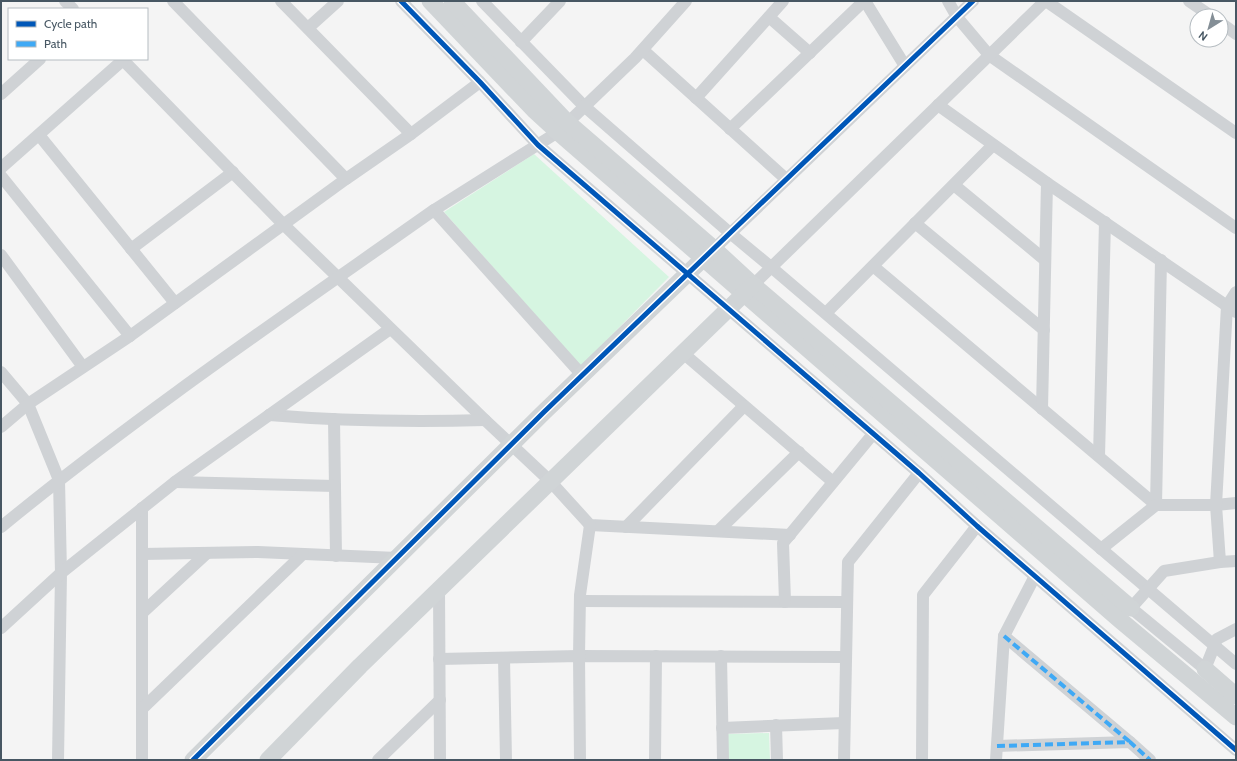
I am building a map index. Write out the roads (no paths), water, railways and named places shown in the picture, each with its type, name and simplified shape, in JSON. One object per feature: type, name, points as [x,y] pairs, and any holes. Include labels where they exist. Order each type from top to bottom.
[{"type":"street","points":[[173,1],[346,179]]},
{"type":"street","points":[[281,1],[411,134]]},
{"type":"street","points":[[308,28],[338,1]]},
{"type":"street","points":[[401,1],[480,82],[538,145],[919,473],[977,526],[1236,750]]},
{"type":"street","points":[[430,1],[534,110],[563,127]]},
{"type":"street","points":[[452,1],[563,127],[709,253],[1120,620],[1236,717]]},
{"type":"street","points":[[482,1],[584,106],[730,233],[772,267],[1236,664]]},
{"type":"street","points":[[521,42],[560,1]]},
{"type":"street","points":[[1,527],[59,480],[203,374],[434,210],[538,145],[563,127],[643,50],[686,1]]},
{"type":"street","points":[[696,98],[783,1]]},
{"type":"street","points":[[730,129],[865,1],[905,66]]},
{"type":"street","points":[[948,1],[957,16],[989,55],[1236,228]]},
{"type":"street","points":[[193,760],[582,375],[973,1]]},
{"type":"street","points":[[268,760],[438,589],[749,290],[1046,1],[1236,133]]},
{"type":"street","points":[[1189,1],[1199,8]]},
{"type":"street","points":[[769,17],[810,52]]},
{"type":"street","points":[[643,50],[786,179]]},
{"type":"street","points":[[1,94],[39,60]]},
{"type":"street","points":[[1,168],[123,60],[338,278],[550,481],[590,525],[790,535]]},
{"type":"street","points":[[1,427],[28,404],[130,336],[346,179],[411,134],[480,82]]},
{"type":"street","points":[[938,105],[1047,183],[1232,309]]},
{"type":"street","points":[[39,135],[175,303]]},
{"type":"street","points":[[826,313],[993,145]]},
{"type":"street","points":[[131,249],[233,172]]},
{"type":"street","points":[[1,176],[130,336]]},
{"type":"street","points":[[1042,409],[1047,183]]},
{"type":"street","points":[[954,185],[1045,260]]},
{"type":"street","points":[[434,210],[582,375]]},
{"type":"street","points":[[1099,456],[1105,222]]},
{"type":"street","points":[[916,223],[1044,330]]},
{"type":"street","points":[[1,255],[83,367]]},
{"type":"street","points":[[1156,505],[1161,260]]},
{"type":"street","points":[[873,266],[1156,505]]},
{"type":"street","points":[[749,290],[1236,696]]},
{"type":"street","points":[[1220,562],[1216,505],[1232,309],[1236,292]]},
{"type":"street","points":[[1,628],[61,572],[175,482],[390,329]]},
{"type":"street","points":[[683,353],[833,482]]},
{"type":"street","points":[[1,372],[28,404],[59,480],[61,572],[58,760]]},
{"type":"street","points":[[626,527],[744,406]]},
{"type":"street","points":[[269,414],[334,419],[447,421],[485,420]]},
{"type":"street","points":[[334,419],[336,556]]},
{"type":"street","points":[[785,602],[783,543],[873,434]]},
{"type":"street","points":[[718,531],[799,452]]},
{"type":"street","points":[[844,760],[848,562],[919,473]]},
{"type":"street","points":[[175,482],[335,486]]},
{"type":"street","points":[[1100,548],[1156,505],[1216,505],[1236,503]]},
{"type":"street","points":[[142,508],[142,760]]},
{"type":"street","points":[[580,760],[580,602],[590,525]]},
{"type":"street","points":[[922,760],[923,595],[977,526]]},
{"type":"street","points":[[142,554],[258,552],[398,558]]},
{"type":"street","points":[[142,613],[207,553]]},
{"type":"street","points":[[142,709],[303,554]]},
{"type":"street","points":[[1131,608],[1164,571],[1220,562],[1236,561]]},
{"type":"street","points":[[996,760],[1004,636],[1035,576]]},
{"type":"street","points":[[438,589],[440,760]]},
{"type":"street","points":[[580,602],[846,602]]},
{"type":"street","points":[[1205,669],[1218,639],[1236,629]]},
{"type":"street","points":[[1004,636],[1150,760]]},
{"type":"street","points":[[439,659],[579,656],[845,657]]},
{"type":"street","points":[[655,760],[656,656]]},
{"type":"street","points":[[721,656],[723,760]]},
{"type":"street","points":[[504,658],[506,760]]},
{"type":"street","points":[[378,760],[440,700]]},
{"type":"street","points":[[722,728],[844,722]]},
{"type":"street","points":[[776,725],[777,760]]},
{"type":"street","points":[[997,746],[1130,742]]}]
